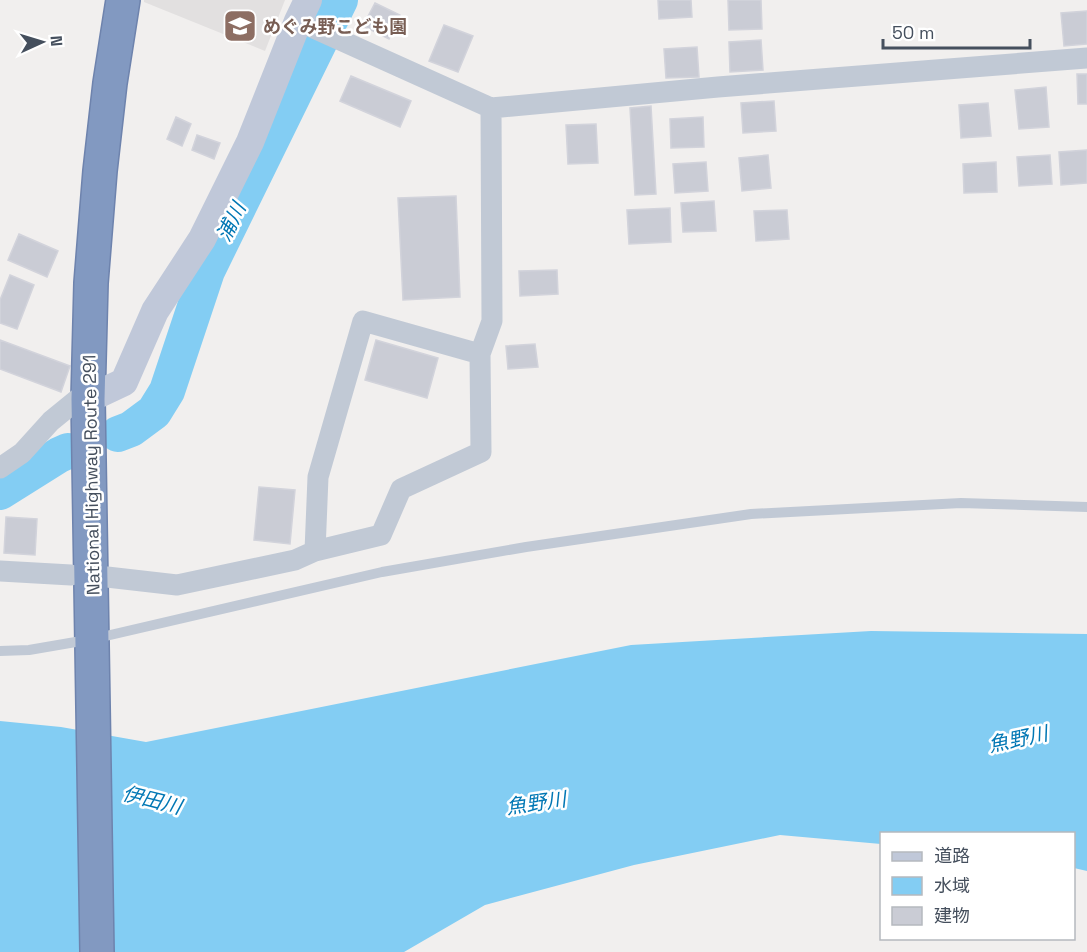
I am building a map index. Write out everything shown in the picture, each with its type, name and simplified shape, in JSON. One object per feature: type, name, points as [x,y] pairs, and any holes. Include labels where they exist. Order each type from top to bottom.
[{"type":"highway","name":"National Highway Route 291","points":[[97,952],[88,399],[91,283],[100,171],[110,83],[123,0]]},
{"type":"street","points":[[0,468],[21,453],[51,421],[78,399],[88,399],[124,382],[155,311],[202,239],[250,142],[303,10],[363,51],[491,108],[718,87],[1087,58]]},
{"type":"street","points":[[107,577],[177,585],[295,560],[315,551],[381,535],[401,489],[481,452],[480,354],[492,321],[491,108]]},
{"type":"street","points":[[315,551],[318,477],[363,321],[480,354]]},
{"type":"street","points":[[0,571],[71,575]]},
{"type":"lane","points":[[0,651],[93,650],[382,572],[526,547],[752,514],[961,503],[1087,507]]},
{"type":"shaded area","name":"めぐみ野こども園","points":[[144,0],[285,0],[265,51],[144,2]]},
{"type":"water","points":[[871,631],[1087,634],[1087,871],[1075,868],[1075,832],[880,832],[880,844],[780,835],[634,865],[485,905],[404,952],[0,952],[0,721],[61,727],[146,742],[631,645]]},
{"type":"building","points":[[658,0],[691,0],[692,17],[659,19]]},
{"type":"building","points":[[728,0],[761,0],[762,29],[729,30]]},
{"type":"building","points":[[375,3],[400,15],[389,39],[363,26]]},
{"type":"building","points":[[1087,11],[1087,44],[1064,46],[1061,13]]},
{"type":"building","points":[[444,25],[473,36],[458,72],[429,61]]},
{"type":"building","points":[[761,40],[763,70],[730,72],[729,42]]},
{"type":"building","points":[[697,47],[699,77],[666,78],[664,49]]},
{"type":"building","points":[[1077,74],[1087,74],[1087,104],[1078,104]]},
{"type":"building","points":[[351,76],[411,101],[400,127],[340,101]]},
{"type":"building","points":[[1046,87],[1049,127],[1019,129],[1015,90]]},
{"type":"building","points":[[774,101],[776,131],[743,133],[741,103]]},
{"type":"building","points":[[988,103],[991,136],[961,138],[959,105]]},
{"type":"building","points":[[651,106],[656,194],[635,195],[630,108]]},
{"type":"building","points":[[176,117],[191,124],[182,146],[167,139]]},
{"type":"building","points":[[703,117],[704,147],[671,148],[670,119]]},
{"type":"building","points":[[596,124],[598,163],[568,164],[566,125]]},
{"type":"building","points":[[197,135],[220,143],[214,159],[192,150]]},
{"type":"building","points":[[1087,150],[1087,183],[1061,185],[1059,152]]},
{"type":"building","points":[[768,155],[771,188],[742,191],[739,158]]},
{"type":"building","points":[[1050,155],[1052,184],[1019,186],[1017,157]]},
{"type":"building","points":[[706,162],[708,191],[675,193],[673,164]]},
{"type":"building","points":[[996,162],[997,192],[964,193],[963,164]]},
{"type":"building","points":[[456,196],[460,297],[403,300],[398,198]]},
{"type":"building","points":[[714,201],[716,231],[683,232],[681,203]]},
{"type":"building","points":[[670,208],[671,242],[629,244],[627,210]]},
{"type":"building","points":[[787,210],[789,239],[756,241],[754,211]]},
{"type":"building","points":[[19,234],[58,251],[47,277],[8,260]]},
{"type":"building","points":[[557,270],[558,294],[520,296],[519,271]]},
{"type":"building","points":[[10,275],[34,285],[17,329],[0,323],[0,300]]},
{"type":"building","points":[[0,340],[70,366],[61,392],[0,369]]},
{"type":"building","points":[[376,340],[438,358],[427,398],[365,380]]},
{"type":"building","points":[[535,344],[538,367],[508,369],[506,346]]},
{"type":"building","points":[[259,487],[295,490],[290,544],[254,540]]},
{"type":"building","points":[[6,517],[37,519],[35,555],[4,553]]},
{"type":"waterway","name":"浦川","points":[[118,434],[131,429],[154,412],[167,391],[207,271],[340,0]]},
{"type":"waterway","name":"浦川","points":[[0,492],[68,451]]},
{"type":"place","name":"めぐみ野こども園","points":[[240,26]]},
{"type":"water label","name":"魚野川","points":[[1018,739]]},
{"type":"water label","name":"伊田川","points":[[152,800]]},
{"type":"water label","name":"魚野川","points":[[536,803]]}]
